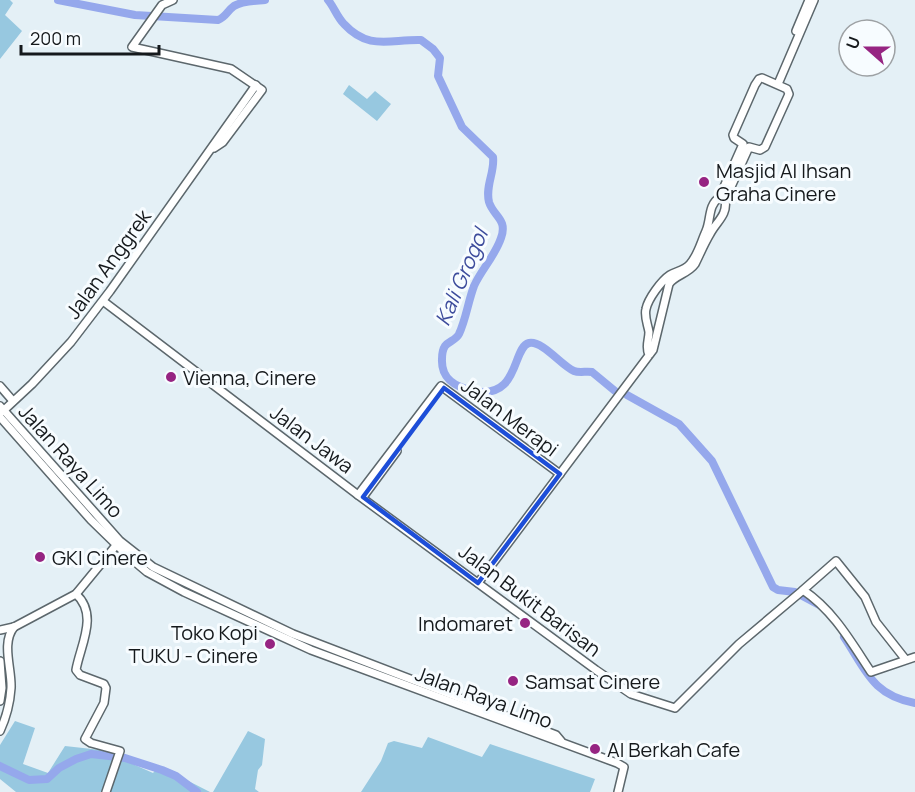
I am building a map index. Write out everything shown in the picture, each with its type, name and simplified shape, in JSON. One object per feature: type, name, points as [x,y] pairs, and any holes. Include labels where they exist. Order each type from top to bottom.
[{"type":"street","name":"Jalan Anggrek","points":[[1,411],[25,390],[71,342],[103,301],[209,151],[223,142],[259,88],[231,69],[132,47],[162,5],[173,0]]},
{"type":"street","points":[[776,83],[809,0]]},
{"type":"street","points":[[776,83],[814,0]]},
{"type":"street","points":[[759,79],[776,83],[787,89],[789,94],[765,147],[760,150],[734,138],[733,135],[759,79]]},
{"type":"street","points":[[722,199],[746,145]]},
{"type":"street","points":[[478,583],[649,355],[656,339],[669,284],[673,279],[691,269],[711,226],[715,200],[722,199]]},
{"type":"street","points":[[649,355],[646,346],[649,333],[647,307],[668,276],[686,268],[692,261],[711,226],[723,214],[726,206],[722,199]]},
{"type":"street","name":"Jalan Jawa","points":[[103,301],[361,496]]},
{"type":"street","points":[[0,386],[12,399]]},
{"type":"street","name":"Jalan Merapi","points":[[361,496],[442,387],[560,474]]},
{"type":"street","name":"Jalan Raya Limo","points":[[1,411],[118,543],[153,567],[367,667],[556,735],[561,741],[624,767],[618,792]]},
{"type":"street","name":"Jalan Bukit Barisan","points":[[361,496],[625,690],[675,708],[739,644],[799,594]]},
{"type":"street","points":[[0,630],[14,627],[76,594],[118,543]]},
{"type":"street","points":[[906,660],[876,622],[865,597],[836,561],[799,594],[825,607],[871,672],[915,657]]},
{"type":"street","points":[[76,594],[85,605],[87,624],[86,639],[76,670],[80,675],[104,684],[106,688],[104,703],[85,740],[118,749],[120,754],[106,792]]},
{"type":"street","points":[[0,731],[8,709],[11,689],[8,636],[14,627]]},
{"type":"street","points":[[0,661],[2,688],[0,700]]},
{"type":"highlighted area","points":[[444,388],[560,474],[478,583],[363,497]]},
{"type":"shaded area","points":[[0,0],[10,0],[13,3],[5,15],[22,31],[0,59]]},
{"type":"shaded area","points":[[349,85],[367,99],[375,91],[391,104],[377,121],[343,94]]},
{"type":"shaded area","points":[[15,721],[35,728],[23,764],[48,773],[65,746],[101,750],[153,773],[159,766],[210,792],[16,792],[0,779],[0,745]]},
{"type":"shaded area","points":[[248,731],[265,739],[262,765],[258,770],[255,789],[259,792],[213,792]]},
{"type":"shaded area","points":[[428,737],[482,757],[490,744],[595,779],[590,792],[361,792],[381,761],[388,743],[394,741],[422,748]]},
{"type":"waterway","name":"Kali Grogol","points":[[58,0],[135,15],[218,20],[237,4],[265,0]]},
{"type":"waterway","name":"Kali Grogol","points":[[328,0],[344,24],[362,38],[380,42],[421,40],[433,49],[440,58],[438,76],[462,127],[493,157],[488,196],[491,207],[503,226],[503,232],[495,251],[474,286],[459,334],[444,349],[442,366],[447,377],[455,384],[474,391],[489,392],[500,388],[507,381],[524,347],[529,343],[534,343],[546,349],[574,371],[592,372],[615,391]]},
{"type":"waterway","name":"Kali Grogol","points":[[627,395],[679,424],[712,461],[773,587],[778,590],[795,592],[823,607]]},
{"type":"waterway","name":"Kali Grogol","points":[[844,637],[879,687],[889,694],[915,703]]},
{"type":"waterway","points":[[0,766],[29,780],[47,779],[59,768],[91,754],[125,758],[176,776],[197,792]]},
{"type":"place","name":"Masjid Al Ihsan Graha Cinere","points":[[704,182]]},
{"type":"place","name":"Vienna, Cinere","points":[[171,377]]},
{"type":"place","name":"GKI Cinere","points":[[40,557]]},
{"type":"place","name":"Indomaret","points":[[525,623]]},
{"type":"place","name":"Toko Kopi TUKU - Cinere","points":[[270,644]]},
{"type":"place","name":"Samsat Cinere","points":[[513,681]]},
{"type":"place","name":"Al Berkah Cafe","points":[[595,749]]}]
